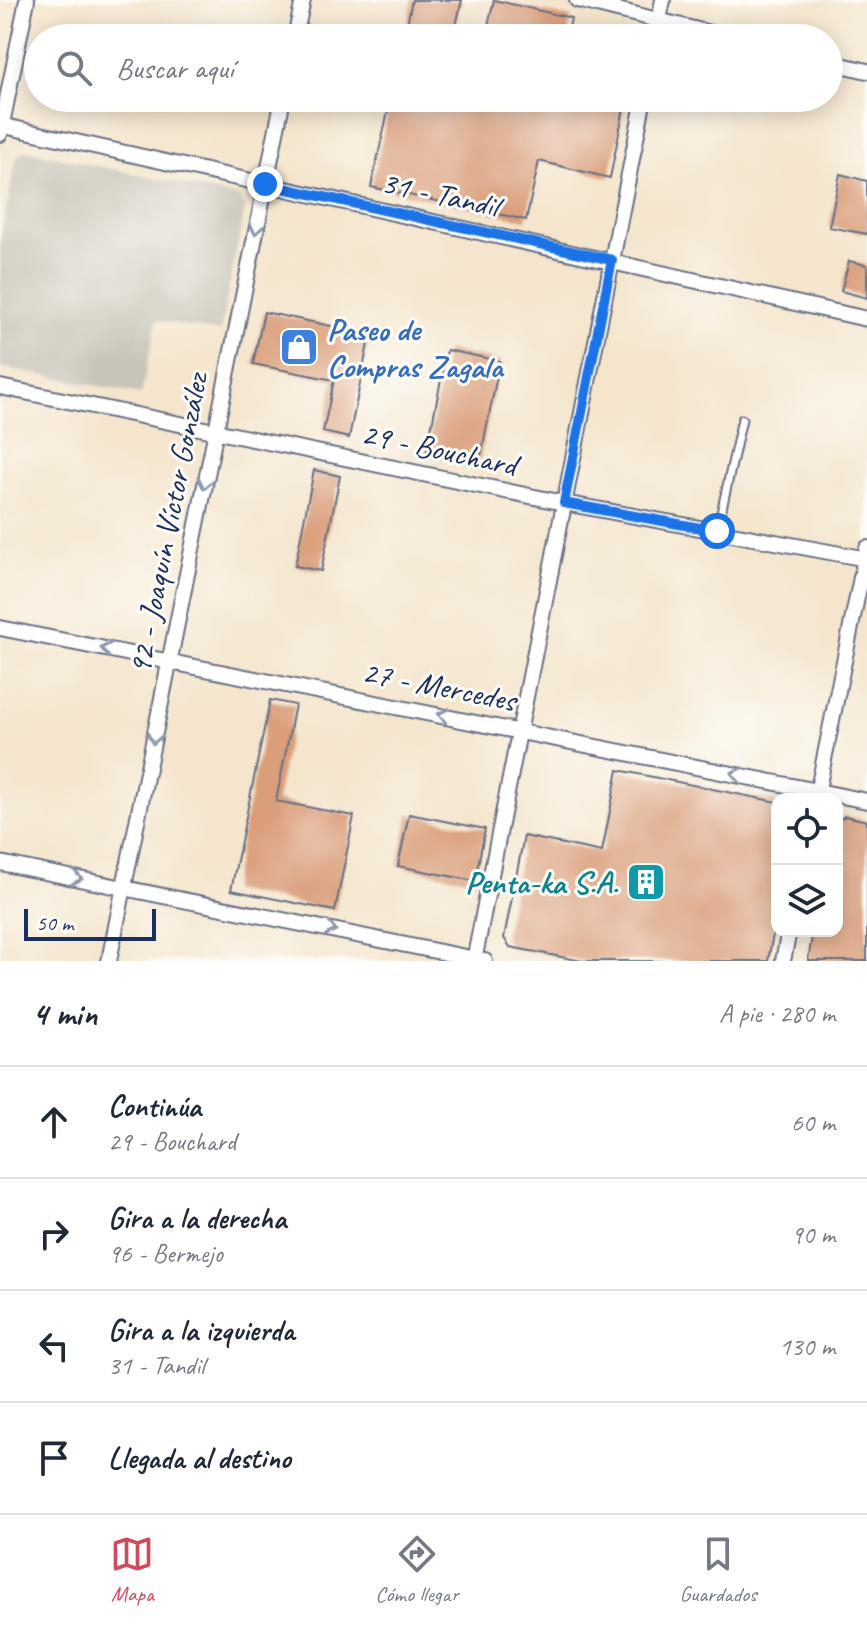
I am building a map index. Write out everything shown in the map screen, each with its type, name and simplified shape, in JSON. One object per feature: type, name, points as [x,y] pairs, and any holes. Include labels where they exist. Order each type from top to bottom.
[{"type":"street","points":[[1,128],[27,0]]},
{"type":"street","points":[[298,24],[303,0]]},
{"type":"street","points":[[577,0],[672,24]]},
{"type":"street","points":[[658,24],[663,0]]},
{"type":"street","points":[[843,65],[867,71]]},
{"type":"street","name":"92 - Joaquín Víctor González","points":[[109,961],[280,112]]},
{"type":"street","points":[[0,863],[478,960],[641,112]]},
{"type":"street","name":"31 - Tandil","points":[[1,128],[612,260],[867,319]]},
{"type":"street","name":"29 - Bouchard","points":[[0,387],[564,503],[866,556]]},
{"type":"street","points":[[817,793],[866,556]]},
{"type":"street","name":"27 - Mercedes","points":[[0,628],[520,730],[808,793]]},
{"type":"street","name":"27 - Mercedes","points":[[843,798],[867,801]]},
{"type":"street","points":[[783,961],[788,937]]},
{"type":"lane","points":[[717,531],[742,419]]},
{"type":"shaded area","points":[[26,150],[239,197],[245,207],[220,332],[157,320],[141,394],[0,367],[0,241],[17,156]]},
{"type":"building","points":[[412,0],[462,0],[456,24],[407,24]]},
{"type":"building","points":[[494,0],[571,18],[570,24],[488,24]]},
{"type":"building","points":[[388,112],[623,112],[610,178],[539,161],[526,220],[371,187]]},
{"type":"building","points":[[840,174],[867,181],[867,234],[829,227]]},
{"type":"building","points":[[849,261],[867,265],[867,298],[841,291]]},
{"type":"building","name":"Paseo de Compras Zagala","points":[[264,312],[370,334],[349,438],[323,432],[334,380],[253,364]]},
{"type":"building","points":[[447,350],[500,361],[479,465],[426,454]]},
{"type":"building","points":[[314,470],[340,476],[321,571],[295,566]]},
{"type":"building","points":[[270,700],[295,705],[276,801],[354,816],[335,911],[231,890]]},
{"type":"building","name":"Penta-ka S.A.","points":[[618,770],[771,801],[772,937],[768,961],[582,961],[510,947],[504,938],[524,836],[602,852]]},
{"type":"building","points":[[409,814],[485,829],[475,881],[398,866]]},
{"type":"building","points":[[843,817],[867,821],[867,961],[808,961],[812,937],[843,937]]},
{"type":"place","name":"Paseo de Compras Zagala","points":[[299,347]]},
{"type":"place","name":"Penta-ka S.A.","points":[[646,882]]},
{"type":"route","points":[[265,184],[612,260],[564,503],[717,531]]}]
